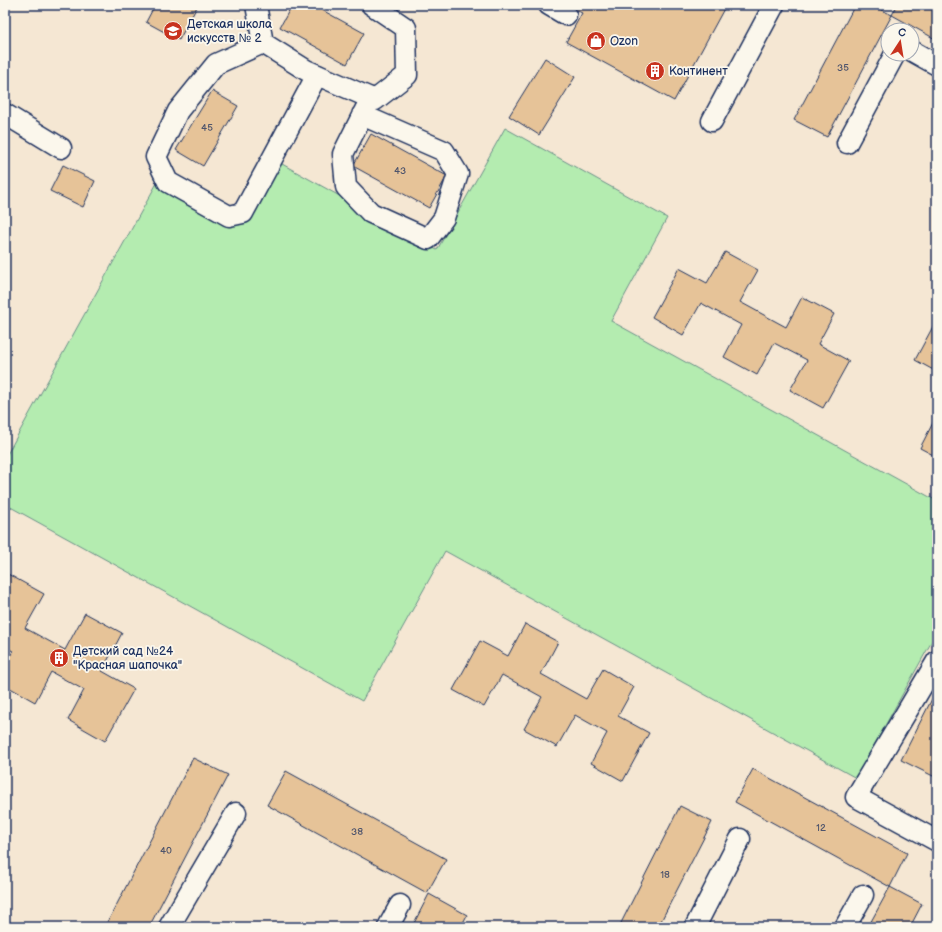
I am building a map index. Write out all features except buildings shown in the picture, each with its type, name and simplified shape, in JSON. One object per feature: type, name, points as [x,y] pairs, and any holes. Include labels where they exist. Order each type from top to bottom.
[{"type":"lane","points":[[256,5],[263,43],[306,70],[317,75],[366,107],[444,151],[458,174],[444,218],[428,239],[371,213],[346,187],[343,154],[366,107],[407,74],[406,28],[372,5]]},
{"type":"lane","points":[[549,5],[566,15]]},
{"type":"lane","points":[[712,121],[774,5]]},
{"type":"lane","points":[[263,43],[216,64],[178,111],[156,157],[168,182],[229,216],[243,213],[317,75]]},
{"type":"lane","points":[[920,55],[937,65]]},
{"type":"lane","points":[[847,143],[891,62]]},
{"type":"lane","points":[[5,114],[61,148]]},
{"type":"lane","points":[[937,661],[856,797],[937,841]]},
{"type":"lane","points":[[169,927],[236,813]]},
{"type":"lane","points":[[695,927],[740,839]]},
{"type":"lane","points":[[845,927],[863,895]]},
{"type":"lane","points":[[388,927],[400,905]]},
{"type":"green space","points":[[505,128],[667,218],[611,321],[937,501],[937,632],[856,778],[445,551],[362,701],[5,504],[5,458],[157,183],[236,226],[273,159],[437,250]]},
{"type":"place","name":"Детская школа искусств № 2","points":[[173,31]]},
{"type":"place","name":"Ozon","points":[[596,41]]},
{"type":"place","name":"Континент","points":[[655,71]]},
{"type":"place","name":"Детский сад №24 \"Красная шапочка\"","points":[[59,658]]}]
